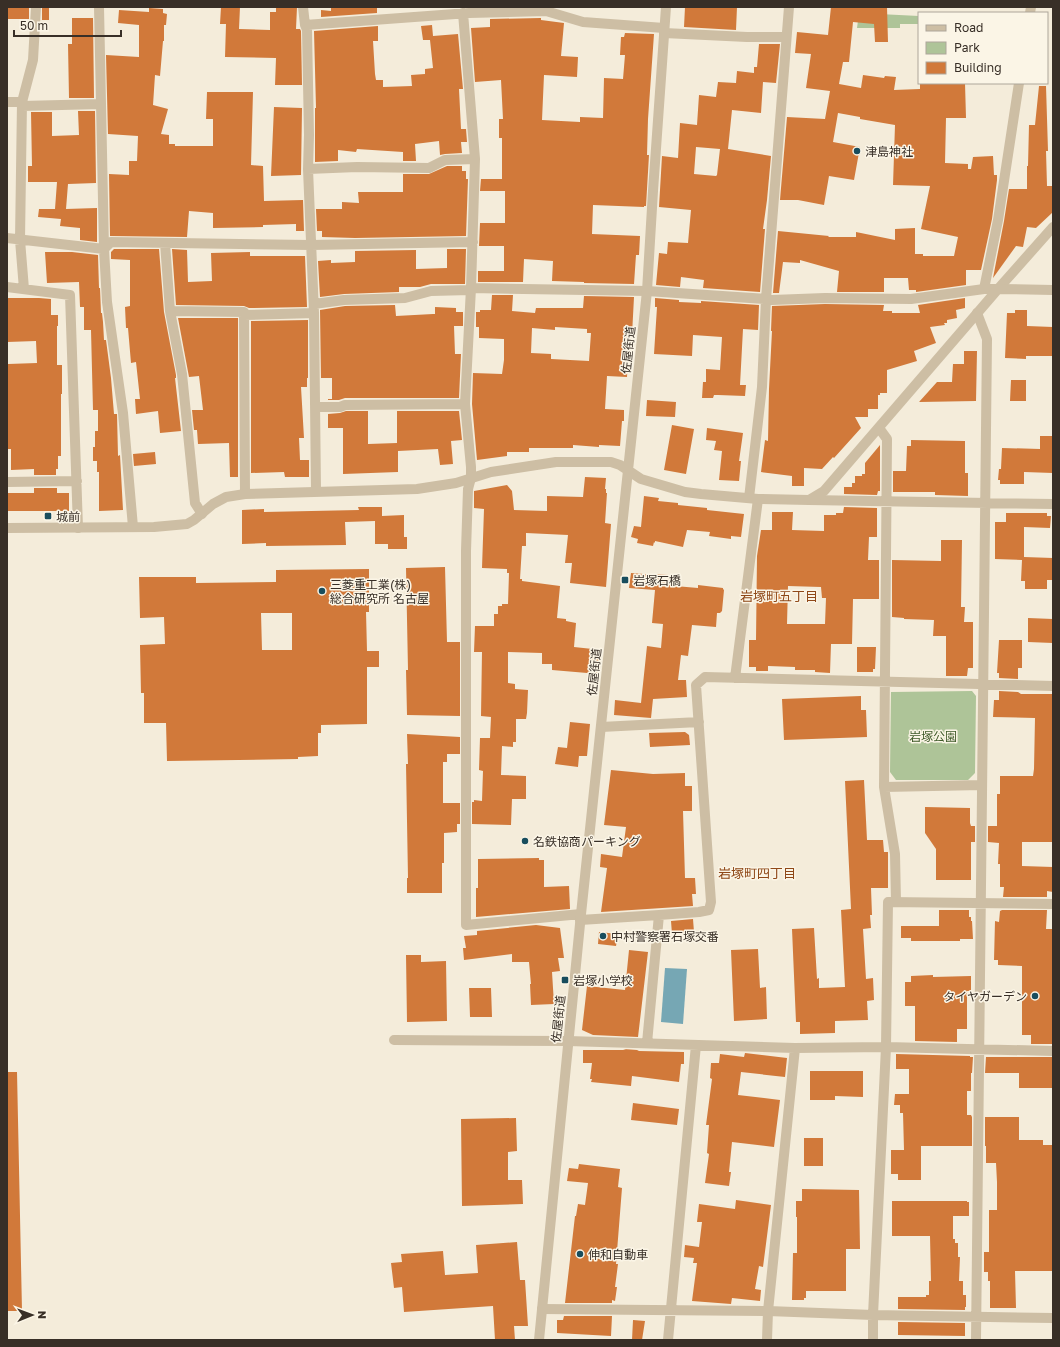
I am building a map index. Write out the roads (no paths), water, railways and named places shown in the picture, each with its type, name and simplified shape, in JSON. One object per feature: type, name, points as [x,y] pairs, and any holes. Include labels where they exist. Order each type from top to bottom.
[{"type":"street","points":[[24,289],[20,240],[22,104],[33,60],[36,7]]},
{"type":"street","points":[[98,7],[104,249],[107,302],[123,413],[133,527]]},
{"type":"street","points":[[303,7],[307,30],[309,135],[308,169],[314,309],[316,491]]},
{"type":"street","name":"佐屋街道","points":[[539,1340],[568,1041],[647,291],[652,191],[666,7]]},
{"type":"street","points":[[735,678],[753,498],[762,386],[766,299],[789,7]]},
{"type":"street","points":[[305,25],[467,11],[546,11],[583,22],[664,31],[747,37],[786,37]]},
{"type":"street","points":[[467,11],[475,159],[473,242],[465,404],[471,467],[471,478],[468,489],[466,551],[466,925],[581,917],[659,915],[709,910],[712,902],[696,685],[705,677],[984,683],[1053,686]]},
{"type":"street","points":[[984,289],[998,220],[1019,84]]},
{"type":"street","points":[[7,102],[22,104],[101,104]]},
{"type":"street","points":[[308,169],[357,167],[429,168],[445,160],[475,159]]},
{"type":"street","points":[[809,500],[824,491],[1053,227]]},
{"type":"street","points":[[7,238],[104,249]]},
{"type":"street","points":[[104,249],[111,242],[311,245],[473,242]]},
{"type":"street","points":[[165,243],[170,311],[182,374],[194,503],[202,514]]},
{"type":"street","points":[[7,287],[70,295],[78,528]]},
{"type":"street","points":[[244,315],[314,309],[344,300],[405,298],[431,291],[471,289],[647,291],[772,300],[825,298],[911,300],[984,289],[1053,290]]},
{"type":"street","points":[[170,311],[244,312],[245,494]]},
{"type":"street","points":[[976,1340],[988,339],[977,313]]},
{"type":"street","points":[[315,407],[340,407],[344,405],[465,404]]},
{"type":"street","points":[[879,428],[887,439],[884,787],[895,854],[896,902]]},
{"type":"street","points":[[7,528],[133,527],[187,524],[202,514],[213,504],[226,498],[245,494],[417,489],[456,482],[491,472],[556,462],[611,462],[620,465],[641,479],[685,492],[753,498],[986,504],[1053,504]]},
{"type":"street","points":[[7,482],[77,481]]},
{"type":"street","points":[[601,727],[699,722]]},
{"type":"street","points":[[884,787],[982,784]]},
{"type":"street","points":[[873,1340],[886,1048],[888,902],[1053,904]]},
{"type":"street","points":[[647,1043],[659,915]]},
{"type":"street","points":[[394,1040],[568,1041],[795,1048],[1053,1051]]},
{"type":"street","points":[[668,1340],[696,1045]]},
{"type":"street","points":[[767,1340],[768,1311],[795,1048]]},
{"type":"street","points":[[542,1309],[768,1311],[873,1315],[1053,1318]]},
{"type":"water","points":[[665,968],[687,969],[683,1024],[661,1022]]},
{"type":"place","name":"津島神社","points":[[857,151]]},
{"type":"place","name":"城前","points":[[48,516]]},
{"type":"place","name":"岩塚石橋","points":[[625,580]]},
{"type":"place","name":"三菱重工業(株) 総合研究所 名古屋","points":[[322,591]]},
{"type":"place","name":"名鉄協商パーキング","points":[[525,841]]},
{"type":"place","name":"中村警察署石塚交番","points":[[603,936]]},
{"type":"place","name":"岩塚小学校","points":[[565,980]]},
{"type":"place","name":"タイヤガーデン","points":[[1035,996]]},
{"type":"place","name":"伸和自動車","points":[[580,1254]]},
{"type":"district","name":"岩塚町五丁目","points":[[779,596]]},
{"type":"district","name":"岩塚町四丁目","points":[[757,873]]},
{"type":"park label","name":"岩塚公園","points":[[933,736]]}]
